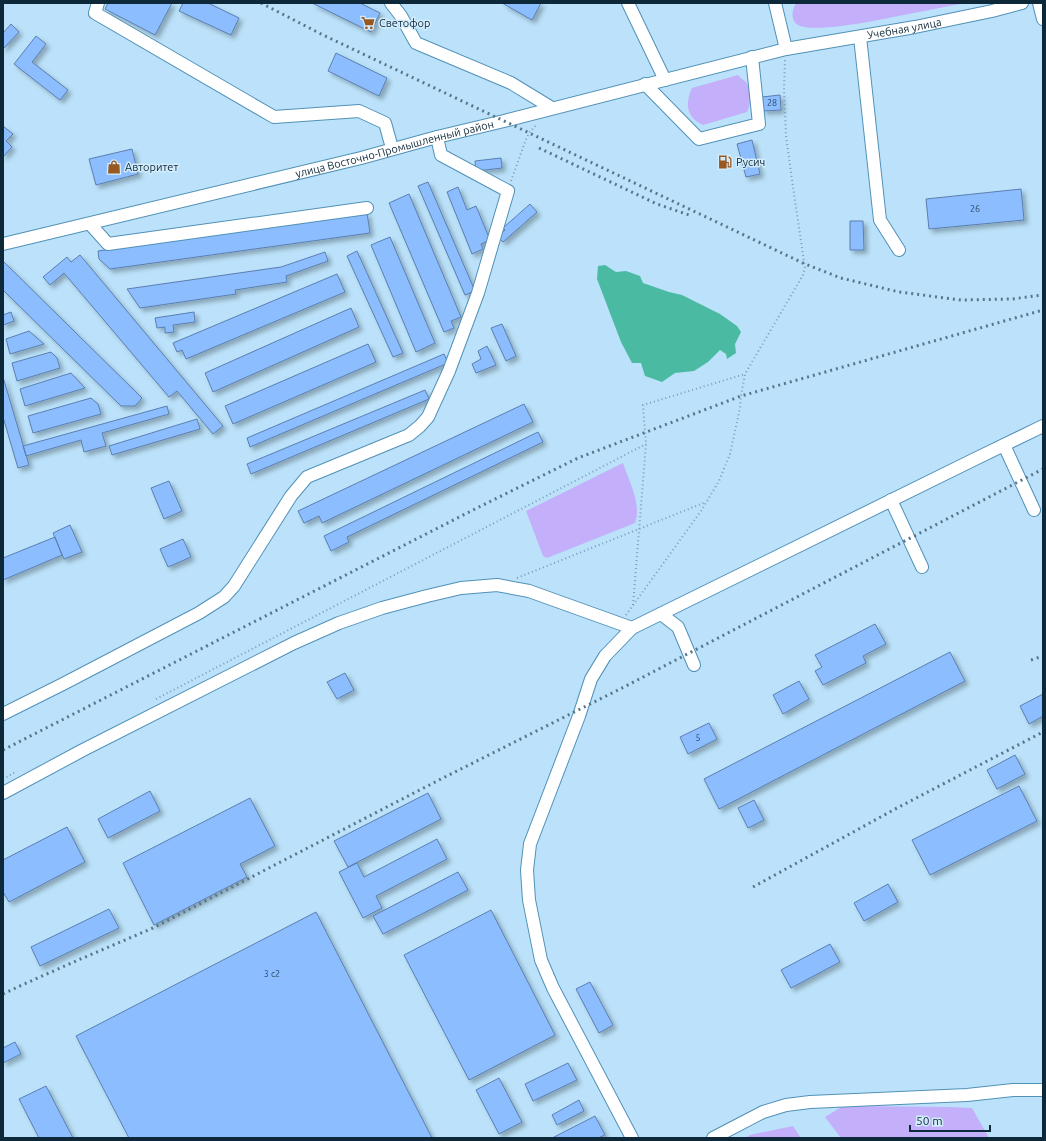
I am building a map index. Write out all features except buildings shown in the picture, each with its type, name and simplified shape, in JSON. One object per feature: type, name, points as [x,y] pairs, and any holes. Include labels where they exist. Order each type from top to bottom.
[{"type":"street","points":[[98,3],[95,14],[274,117],[359,111],[385,123],[392,148]]},
{"type":"street","points":[[390,3],[401,16],[416,43],[511,83],[552,108]]},
{"type":"street","points":[[628,3],[665,80]]},
{"type":"street","points":[[775,3],[786,49]]},
{"type":"street","name":"Учебная улица","points":[[786,49],[984,12],[1022,3]]},
{"type":"street","points":[[1039,3],[1043,19]]},
{"type":"street","points":[[860,36],[880,220],[899,250]]},
{"type":"street","name":"улица Восточно-Промышленный район","points":[[3,244],[361,158],[437,136],[786,49]]},
{"type":"street","points":[[646,84],[699,139],[759,124],[752,57]]},
{"type":"street","points":[[3,714],[199,613],[224,597],[242,574],[291,496],[307,477],[409,435],[420,426],[428,416],[449,370],[478,293],[508,191],[441,156],[437,136]]},
{"type":"street","points":[[90,224],[108,244],[367,208]]},
{"type":"street","points":[[632,1138],[553,988],[541,960],[528,900],[527,870],[530,844],[579,716],[591,679],[605,656],[632,628],[1043,426]]},
{"type":"street","points":[[1004,445],[1034,510]]},
{"type":"street","points":[[891,500],[922,567]]},
{"type":"street","points":[[3,793],[273,654],[339,623],[382,608],[427,596],[461,588],[497,585],[529,591],[632,628]]},
{"type":"street","points":[[661,614],[678,627],[694,665]]},
{"type":"street","points":[[713,1138],[763,1112],[786,1105],[810,1102],[967,1095],[1012,1090],[1043,1090]]},
{"type":"path","points":[[619,624],[720,481],[730,454],[740,408],[745,374],[803,275],[805,268],[786,136],[784,88],[786,49]]},
{"type":"path","points":[[508,191],[525,142],[529,133],[538,123]]},
{"type":"path","points":[[633,605],[646,444],[643,405],[745,374]]},
{"type":"path","points":[[152,702],[646,444]]},
{"type":"path","points":[[497,585],[707,501]]},
{"type":"path","points":[[3,779],[17,771]]},
{"type":"shaded area","points":[[796,3],[965,3],[876,21],[822,28],[808,27],[795,23],[792,15]]},
{"type":"shaded area","points":[[738,75],[746,82],[750,93],[750,101],[747,112],[703,125],[697,122],[688,110],[688,99],[692,88]]},
{"type":"shaded area","points":[[605,265],[616,272],[626,271],[640,276],[643,283],[682,295],[720,314],[737,326],[741,332],[735,344],[736,353],[727,359],[726,354],[720,350],[708,362],[694,371],[675,373],[662,382],[645,376],[641,363],[632,363],[621,342],[597,279],[598,266]]},
{"type":"shaded area","points":[[623,463],[636,501],[637,516],[635,523],[547,558],[543,556],[526,511]]},
{"type":"shaded area","points":[[843,1106],[972,1108],[989,1138],[841,1138],[825,1117]]},
{"type":"shaded area","points":[[793,1126],[801,1138],[745,1138],[750,1135]]},
{"type":"railway","points":[[261,3],[321,34],[805,264],[841,278],[899,292],[961,300],[1012,299],[1043,295]]},
{"type":"railway","points":[[539,148],[657,204],[689,215]]},
{"type":"railway","points":[[3,750],[578,458],[741,396],[1043,310]]},
{"type":"railway","points":[[3,994],[153,928],[439,780],[622,688],[1043,469]]},
{"type":"railway","points":[[1031,660],[1043,656]]},
{"type":"railway","points":[[753,887],[897,808],[1043,732]]},
{"type":"place","name":"Светофор","points":[[368,23]]},
{"type":"place","name":"Русич","points":[[725,162]]},
{"type":"place","name":"Авторитет","points":[[114,167]]}]
